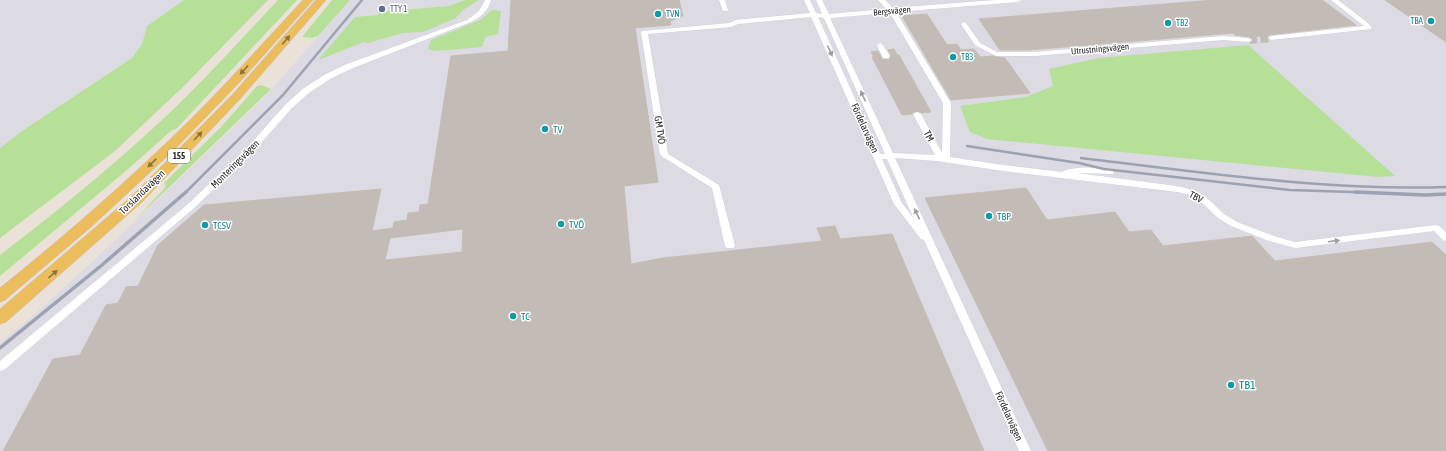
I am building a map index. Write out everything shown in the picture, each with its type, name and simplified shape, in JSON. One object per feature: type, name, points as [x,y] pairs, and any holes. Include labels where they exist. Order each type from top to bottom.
[{"type":"main road","name":"Torslandavägen","points":[[0,296],[91,219],[185,131],[222,94],[308,0]]},
{"type":"main road","name":"Torslandavägen","points":[[0,318],[137,199],[236,97],[321,0]]},
{"type":"street","name":"Monteringsvägen","points":[[0,367],[190,207],[248,152],[289,106],[307,90],[325,78],[350,66],[469,21],[482,13],[486,8],[488,0]]},
{"type":"street","points":[[722,0],[725,10]]},
{"type":"street","name":"Fördelarvägen","points":[[807,0],[898,204],[933,249]]},
{"type":"street","name":"Fördelarvägen","points":[[819,0],[1025,451]]},
{"type":"street","points":[[881,0],[892,11],[947,102],[943,158]]},
{"type":"street","name":"Bergsvägen","points":[[814,16],[1018,0]]},
{"type":"street","points":[[1271,38],[1369,28],[1366,24],[1334,0]]},
{"type":"street","name":"GM TVÖ","points":[[730,246],[716,187],[664,155],[644,32],[731,25],[736,22],[814,16]]},
{"type":"street","name":"Utrustningsvägen","points":[[964,24],[978,44],[996,54],[1035,54],[1223,38],[1249,40]]},
{"type":"street","points":[[880,45],[886,56]]},
{"type":"street","name":"TM","points":[[917,114],[943,158]]},
{"type":"street","name":"TBV","points":[[878,157],[890,155],[925,155],[975,164],[1157,186],[1193,193],[1203,199],[1221,216],[1234,224],[1272,239],[1295,245],[1436,228],[1446,238]]},
{"type":"street","points":[[1037,172],[1060,173],[1081,170],[1110,172]]},
{"type":"shaded area","points":[[0,0],[184,0],[147,26],[142,44],[132,58],[22,131],[0,148]]},
{"type":"shaded area","points":[[350,0],[1446,0],[1446,451],[0,451],[0,343],[36,313],[90,264],[264,98]]},
{"type":"green space","points":[[184,0],[268,0],[184,86],[115,151],[0,238],[0,148],[22,131],[132,58],[142,44],[147,26]]},
{"type":"green space","points":[[278,0],[297,0],[176,129],[172,130],[127,170],[0,276],[0,255],[72,199],[164,118],[198,85]]},
{"type":"green space","points":[[332,0],[350,0],[318,36],[312,38],[302,37]]},
{"type":"green space","points":[[465,0],[479,0],[463,10],[456,18],[423,32],[403,33],[368,43],[364,42],[318,60],[355,17],[378,15],[380,12],[449,6]]},
{"type":"green space","points":[[492,10],[501,11],[498,34],[485,37],[482,47],[435,51],[428,49],[431,40],[480,20]]},
{"type":"green space","points":[[1248,45],[1395,176],[1379,177],[987,139],[970,132],[960,106],[1026,97],[1053,86],[1049,69],[1099,58]]},
{"type":"green space","points":[[261,85],[271,89],[135,220],[164,189],[166,185],[164,183],[222,126],[257,86]]},
{"type":"building","name":"TC","points":[[511,0],[679,0],[683,16],[670,21],[671,25],[635,28],[658,182],[624,186],[631,264],[663,258],[822,241],[817,228],[835,226],[840,239],[892,234],[984,451],[3,451],[53,359],[80,355],[106,305],[118,303],[126,287],[138,286],[158,245],[204,205],[381,189],[372,231],[393,228],[394,222],[407,220],[408,213],[419,212],[420,205],[428,204],[451,56],[508,51]],"holes":[[[463,229],[462,252],[385,260],[390,238]]]},
{"type":"building","name":"TB2","points":[[1214,0],[1322,0],[1356,25],[1251,37],[1235,35],[1233,33],[1028,50],[1000,50],[979,19]]},
{"type":"building","name":"TBA","points":[[1385,0],[1446,0],[1446,42]]},
{"type":"building","name":"TB3","points":[[927,14],[947,45],[957,44],[961,50],[974,49],[980,57],[993,56],[1005,58],[1030,93],[951,100],[902,16]]},
{"type":"building","points":[[894,49],[897,55],[899,55],[931,112],[922,113],[916,111],[912,114],[902,115],[872,57],[874,57],[871,52],[878,51],[882,59],[889,60],[891,55],[888,50]]},
{"type":"building","name":"TB1","points":[[1026,188],[1047,220],[1115,212],[1129,232],[1151,230],[1163,246],[1252,236],[1275,261],[1432,242],[1446,255],[1446,451],[1048,451],[925,198]]},
{"type":"tunnel","points":[[1249,40],[1271,38]]},
{"type":"railway","points":[[186,192],[283,95],[362,0]]},
{"type":"railway","points":[[967,146],[1079,163],[1104,169],[1290,190],[1367,192]]},
{"type":"railway","points":[[1081,158],[1309,183],[1355,186],[1446,187]]},
{"type":"railway","points":[[0,348],[102,265],[186,192]]},
{"type":"railway","points":[[1355,192],[1367,192]]},
{"type":"railway","points":[[1367,192],[1382,193]]},
{"type":"railway","points":[[1367,192],[1425,195],[1446,194]]},
{"type":"place","name":"TTY 1","points":[[382,9]]},
{"type":"place","name":"TVN","points":[[658,14]]},
{"type":"place","name":"TBA","points":[[1431,21]]},
{"type":"place","name":"TB2","points":[[1168,23]]},
{"type":"place","name":"TB3","points":[[953,57]]},
{"type":"place","name":"TV","points":[[545,129]]},
{"type":"place","name":"TBP","points":[[989,216]]},
{"type":"place","name":"TVÖ","points":[[561,224]]},
{"type":"place","name":"TCSV","points":[[205,225]]},
{"type":"place","name":"TC","points":[[513,316]]},
{"type":"place","name":"TB1","points":[[1231,385]]}]
